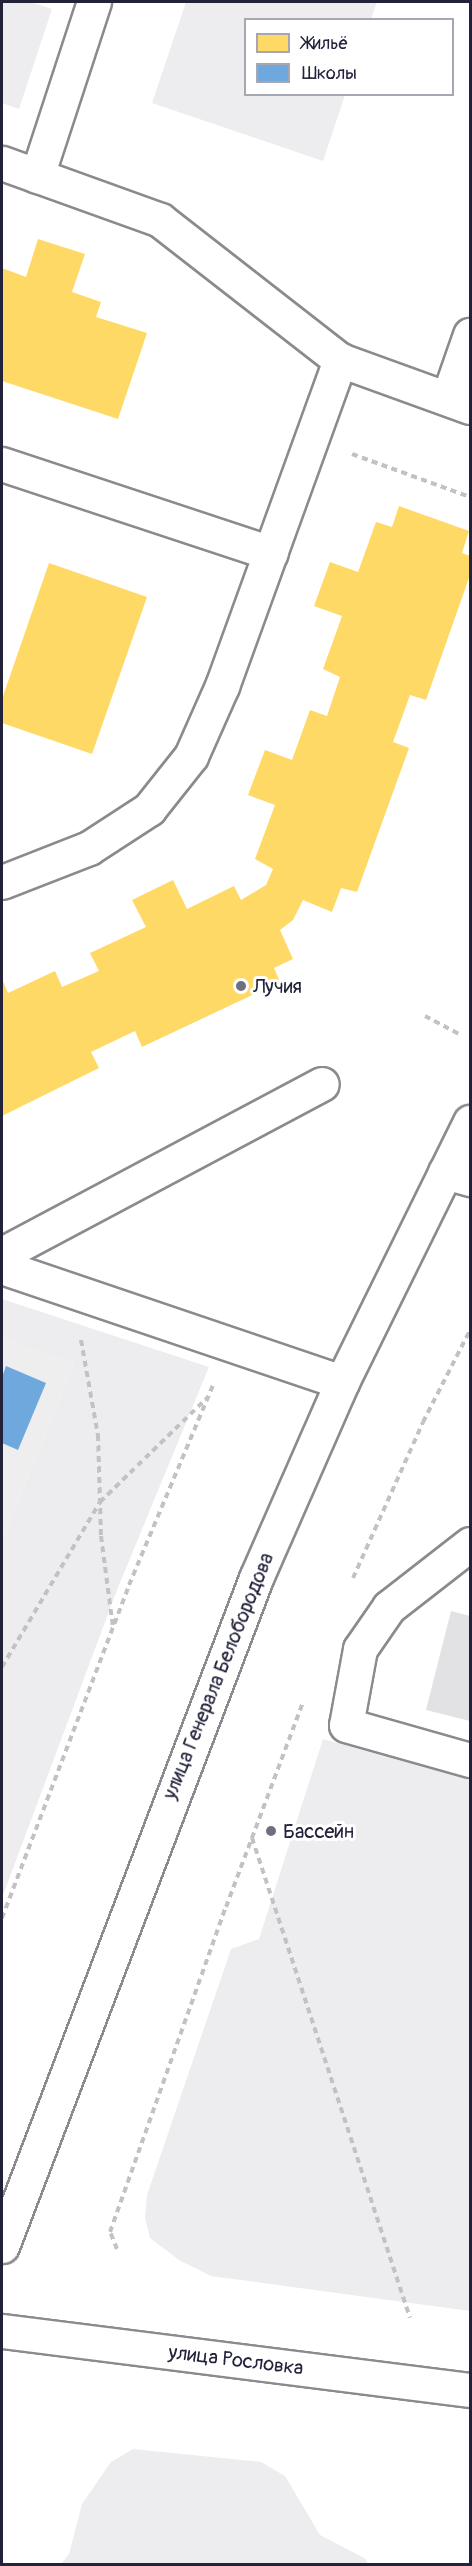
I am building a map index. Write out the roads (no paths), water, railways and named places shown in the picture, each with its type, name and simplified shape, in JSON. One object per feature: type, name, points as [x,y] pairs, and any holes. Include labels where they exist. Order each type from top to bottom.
[{"type":"main road","points":[[37,176],[94,2]]},
{"type":"main road","points":[[2,164],[160,220],[340,360],[459,403],[471,335]]},
{"type":"main road","points":[[2,882],[89,848],[149,808],[191,756],[222,686],[340,360]]},
{"type":"main road","points":[[2,464],[271,553]]},
{"type":"main road","points":[[2,1254],[322,1084]]},
{"type":"main road","name":"улица Генерала Белобородова","points":[[2,2246],[251,1589],[342,1382],[458,1175],[471,1122]]},
{"type":"main road","points":[[2,1267],[342,1382]]},
{"type":"main road","points":[[471,1544],[389,1607],[360,1649],[346,1725],[471,1760]]},
{"type":"main road","name":"улица Рословка","points":[[2,2331],[471,2390]]},
{"type":"place","name":"Лучия","points":[[241,986]]},
{"type":"place","name":"Бассейн","points":[[271,1831]]}]
